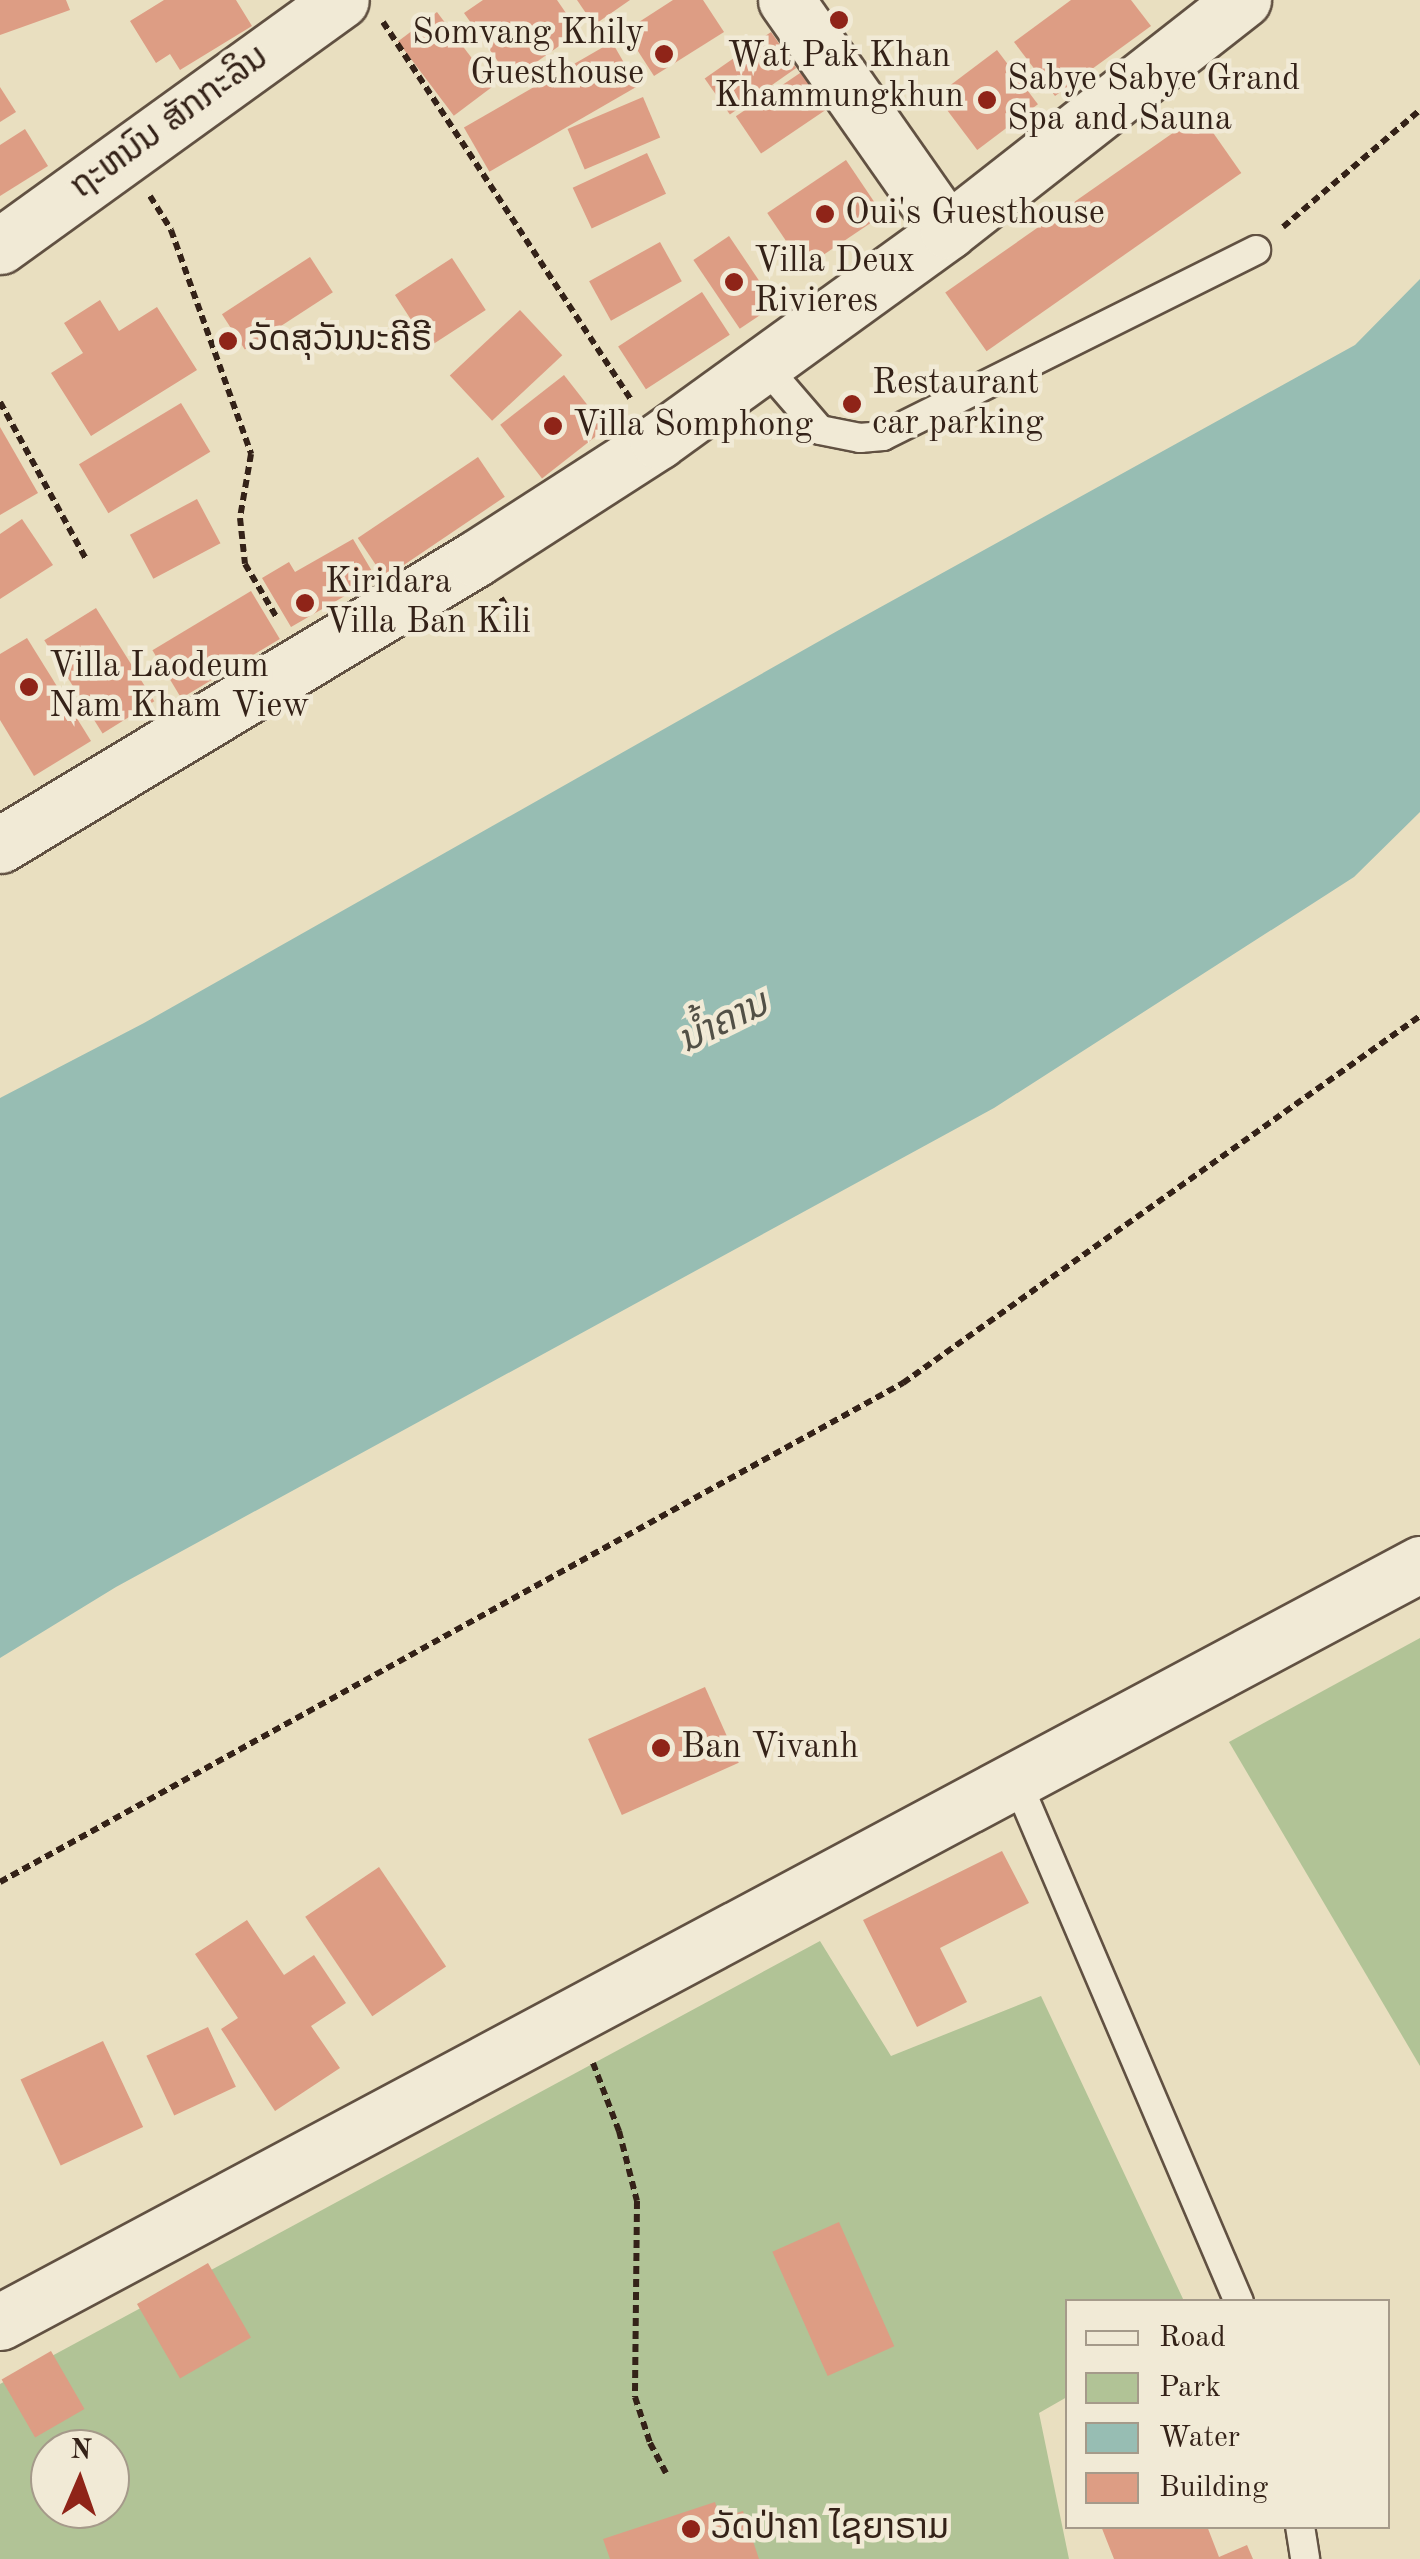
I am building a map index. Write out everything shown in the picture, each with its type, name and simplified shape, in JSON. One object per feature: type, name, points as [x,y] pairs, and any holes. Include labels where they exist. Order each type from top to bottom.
[{"type":"street","points":[[786,0],[948,231]]},
{"type":"street","points":[[0,845],[658,442],[948,231],[1244,0]]},
{"type":"street","name":"ຖະຫນົນ ສັກກະລິນ","points":[[0,246],[125,155],[360,8]]},
{"type":"street","points":[[0,2322],[1420,1564]]},
{"type":"lane","points":[[764,364],[820,430],[860,438],[883,436],[1256,250]]},
{"type":"lane","points":[[1017,1782],[1238,2299]]},
{"type":"lane","points":[[1300,2529],[1305,2559]]},
{"type":"path","points":[[360,8],[658,442]]},
{"type":"path","points":[[1256,250],[1420,110]]},
{"type":"path","points":[[125,155],[171,230],[252,454],[240,518],[245,564],[303,662]]},
{"type":"path","points":[[0,402],[86,559]]},
{"type":"path","points":[[0,1882],[903,1383],[1420,1016]]},
{"type":"path","points":[[574,2015],[619,2131],[636,2201],[636,2397],[650,2444],[666,2472]]},
{"type":"green space","points":[[1420,1638],[1420,2066],[1229,1742]]},
{"type":"green space","points":[[820,1941],[891,2056],[1041,1996],[1183,2299],[1065,2299],[1065,2398],[1039,2413],[1069,2559],[0,2559],[0,2384]]},
{"type":"water","name":"ນ້ຳຄານ","points":[[1420,279],[1420,812],[1354,877],[994,1108],[116,1587],[0,1658],[0,1098],[144,1023],[839,630],[1355,345]]},
{"type":"building","points":[[0,0],[66,0],[70,10],[0,35]]},
{"type":"building","points":[[164,0],[236,0],[252,26],[180,70],[170,54],[156,63],[130,21]]},
{"type":"building","points":[[483,0],[557,0],[579,32],[511,80],[464,13]]},
{"type":"building","points":[[577,0],[630,0],[594,25]]},
{"type":"building","name":"Somvang Khily Guesthouse","points":[[673,0],[703,0],[724,32],[654,76],[625,31]]},
{"type":"building","points":[[1071,0],[1131,0],[1151,26],[1055,96],[1014,42]]},
{"type":"building","points":[[437,12],[493,86],[454,116],[398,41]]},
{"type":"building","points":[[771,32],[796,68],[730,115],[705,78]]},
{"type":"building","points":[[612,42],[638,86],[489,172],[464,128]]},
{"type":"building","name":"Sabye Sabye Grand Spa and Sauna","points":[[997,50],[1038,104],[977,150],[936,96]]},
{"type":"building","points":[[803,71],[828,108],[761,154],[736,116]]},
{"type":"building","points":[[0,87],[16,112],[0,122]]},
{"type":"building","points":[[643,97],[660,138],[585,170],[568,129]]},
{"type":"building","points":[[1200,114],[1241,173],[987,351],[945,292]]},
{"type":"building","points":[[25,129],[48,166],[0,196],[0,145]]},
{"type":"building","points":[[647,153],[666,194],[592,228],[573,188]]},
{"type":"building","name":"Oui's Guesthouse","points":[[846,160],[883,215],[804,268],[767,213]]},
{"type":"building","name":"Villa Deux Rivieres","points":[[729,236],[775,305],[740,329],[693,260]]},
{"type":"building","points":[[660,242],[682,281],[611,321],[589,281]]},
{"type":"building","points":[[310,257],[333,292],[245,349],[222,314]]},
{"type":"building","points":[[452,258],[486,310],[429,347],[395,295]]},
{"type":"building","points":[[702,292],[730,335],[646,389],[618,346]]},
{"type":"building","points":[[100,300],[119,331],[157,307],[197,370],[91,436],[51,373],[83,353],[64,323]]},
{"type":"building","points":[[520,310],[562,355],[492,421],[450,375]]},
{"type":"building","name":"Villa Somphong","points":[[564,375],[606,429],[542,478],[500,425]]},
{"type":"building","points":[[181,403],[210,452],[108,513],[79,464]]},
{"type":"building","points":[[0,427],[38,493],[0,515]]},
{"type":"building","points":[[478,457],[505,497],[385,578],[358,538]]},
{"type":"building","points":[[197,499],[220,543],[153,579],[130,535]]},
{"type":"building","points":[[22,519],[53,565],[0,599],[0,534]]},
{"type":"building","name":"Kiridara Villa Ban Kili","points":[[353,539],[376,578],[291,627],[262,578],[289,562],[295,572]]},
{"type":"building","points":[[251,591],[280,639],[181,698],[152,650]]},
{"type":"building","points":[[96,608],[154,701],[103,734],[44,640]]},
{"type":"building","name":"Villa Laodeum Nam Kham View","points":[[27,638],[91,741],[34,776],[0,720],[0,654]]},
{"type":"building","points":[[705,1687],[739,1763],[622,1815],[588,1739]]},
{"type":"building","points":[[1002,1851],[1029,1903],[940,1948],[967,2002],[917,2027],[863,1920]]},
{"type":"building","points":[[379,1867],[446,1966],[372,2016],[305,1917]]},
{"type":"building","points":[[247,1920],[284,1975],[314,1955],[346,2003],[311,2026],[340,2068],[275,2111],[221,2029],[238,2018],[195,1954]]},
{"type":"building","points":[[208,2027],[236,2087],[174,2116],[146,2056]]},
{"type":"building","points":[[103,2041],[143,2127],[61,2166],[21,2079]]},
{"type":"building","points":[[839,2222],[894,2346],[828,2376],[772,2252]]},
{"type":"building","points":[[208,2263],[251,2337],[180,2378],[137,2304]]},
{"type":"building","points":[[51,2351],[84,2409],[50,2429],[30,2429],[2,2380]]},
{"type":"building","name":"ວັດປ່າຄາ ໄຊຍາຣາມ","points":[[715,2502],[720,2518],[743,2511],[759,2559],[610,2559],[603,2539]]},
{"type":"building","points":[[1102,2529],[1208,2529],[1219,2557],[1247,2545],[1253,2559],[1114,2559]]},
{"type":"place","name":"Wat Pak Khan Khammungkhun","points":[[839,20]]},
{"type":"place","name":"Somvang Khily Guesthouse","points":[[664,54]]},
{"type":"place","name":"Sabye Sabye Grand Spa and Sauna","points":[[987,100]]},
{"type":"place","name":"Oui's Guesthouse","points":[[825,214]]},
{"type":"place","name":"Villa Deux Rivieres","points":[[734,282]]},
{"type":"place","name":"ວັດສຸວັນນະຄີຣີ","points":[[228,341]]},
{"type":"place","name":"Restaurant car parking","points":[[852,404]]},
{"type":"place","name":"Villa Somphong","points":[[553,426]]},
{"type":"place","name":"Kiridara Villa Ban Kili","points":[[305,603]]},
{"type":"place","name":"Villa Laodeum Nam Kham View","points":[[29,687]]},
{"type":"place","name":"Ban Vivanh","points":[[661,1748]]},
{"type":"place","name":"ວັດປ່າຄາ ໄຊຍາຣາມ","points":[[691,2529]]}]
